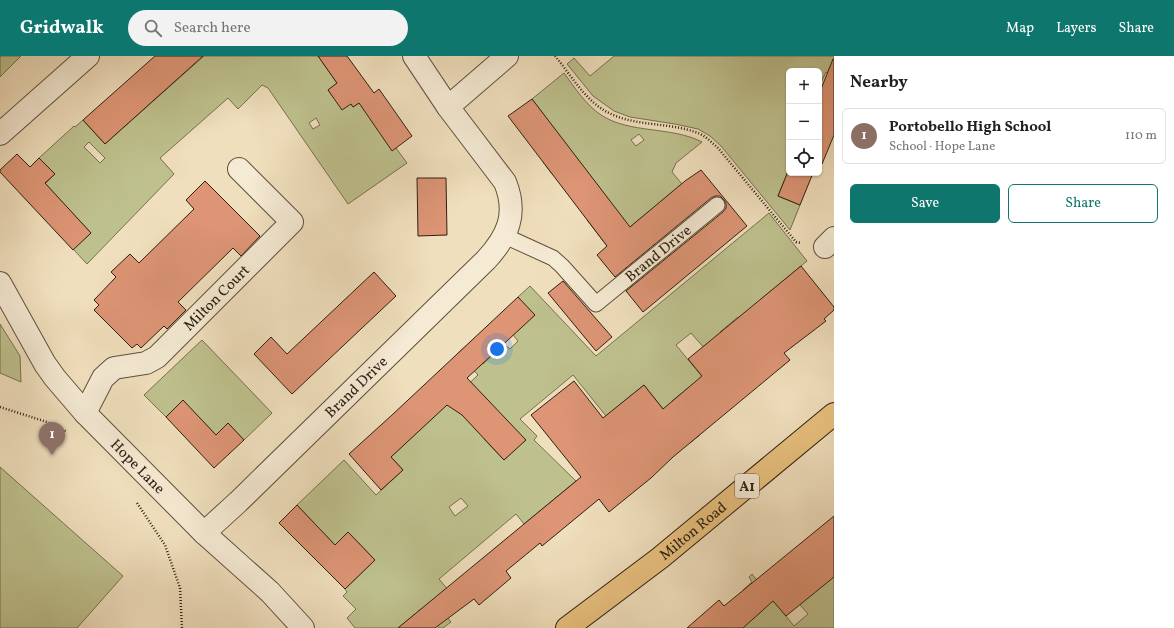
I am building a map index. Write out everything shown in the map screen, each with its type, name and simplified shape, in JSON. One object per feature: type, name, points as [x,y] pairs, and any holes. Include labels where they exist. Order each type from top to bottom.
[{"type":"main road","name":"Milton Road","points":[[567,628],[660,558],[834,414]]},
{"type":"street","points":[[0,134],[88,56]]},
{"type":"street","name":"Brand Drive","points":[[204,533],[238,502],[486,260],[505,236],[510,223],[510,193],[505,182],[448,107],[414,56]]},
{"type":"street","points":[[448,107],[507,56]]},
{"type":"street","name":"Milton Court","points":[[85,413],[103,378],[114,368],[146,362],[157,357],[292,222],[239,169]]},
{"type":"street","name":"Hope Lane","points":[[0,283],[45,364],[85,413],[204,533],[270,592],[288,610],[302,628]]},
{"type":"lane","name":"Brand Drive","points":[[505,236],[553,258],[596,304],[717,205]]},
{"type":"path","points":[[555,56],[584,92],[608,113],[631,122],[682,128],[700,134],[707,139],[718,148],[796,242],[829,242]]},
{"type":"path","points":[[0,407],[46,422],[68,433]]},
{"type":"path","points":[[135,501],[165,545],[180,588],[182,628]]},
{"type":"green space","points":[[0,56],[21,56],[0,77]]},
{"type":"green space","points":[[204,56],[318,56],[337,83],[328,90],[334,98],[343,92],[353,107],[359,103],[407,163],[348,204],[268,88],[262,85],[238,109],[228,98],[160,158],[174,174],[87,264],[73,249],[91,233],[45,184],[55,174],[39,158],[74,126],[75,127],[83,120],[105,144]],"holes":[[[316,118],[320,125],[313,129],[309,123]],[[89,142],[105,158],[100,163],[84,147]]]},
{"type":"green space","points":[[614,56],[834,56],[834,75],[826,72],[822,81],[822,68],[786,68],[786,176],[778,196],[800,205],[790,230],[721,146],[710,136],[698,129],[630,117],[614,111],[593,96],[567,64],[574,58],[590,76]]},
{"type":"green space","points":[[564,73],[590,106],[601,115],[612,121],[638,128],[690,137],[702,142],[676,163],[672,172],[682,184],[607,246],[587,220],[610,202],[576,157],[552,174],[543,162],[566,144],[532,99]],"holes":[[[639,134],[644,140],[636,146],[631,140]]]},
{"type":"green space","points":[[822,88],[831,93],[822,108]]},
{"type":"green space","points":[[769,213],[807,261],[760,300],[769,312],[746,327],[738,317],[720,332],[728,341],[705,349],[691,333],[676,345],[704,379],[688,388],[672,401],[700,435],[690,443],[644,385],[606,416],[573,375],[520,419],[537,436],[534,440],[576,481],[524,524],[516,514],[439,579],[461,605],[447,617],[451,622],[443,628],[439,628],[422,608],[398,628],[355,628],[347,618],[356,609],[343,596],[347,592],[345,589],[375,560],[348,532],[335,545],[297,505],[344,460],[376,495],[403,470],[391,457],[478,375],[458,353],[466,346],[483,364],[504,344],[510,349],[518,341],[513,335],[518,297],[530,286],[596,356]],"holes":[[[484,439],[525,440],[504,460]],[[461,498],[468,506],[455,516],[449,507]]]},
{"type":"green space","points":[[0,324],[20,356],[21,382],[0,373]]},
{"type":"green space","points":[[202,340],[272,413],[244,440],[228,423],[216,435],[183,401],[166,417],[144,395]]},
{"type":"green space","points":[[0,467],[123,576],[77,628],[0,628]]},
{"type":"green space","points":[[834,547],[834,628],[742,628],[761,612],[743,590],[752,582],[749,577],[752,574],[794,626],[808,614],[793,597]]},
{"type":"building","points":[[155,56],[203,56],[105,144],[83,120]]},
{"type":"building","points":[[318,56],[347,56],[374,93],[379,89],[412,136],[392,151],[359,103],[353,107],[351,104],[342,110],[328,90],[337,83]]},
{"type":"building","points":[[834,59],[834,135],[822,164],[822,104],[822,86]]},
{"type":"building","points":[[532,99],[630,227],[685,181],[701,170],[747,226],[643,312],[626,291],[723,212],[726,208],[726,203],[720,196],[711,198],[615,277],[597,255],[607,246],[508,116]]},
{"type":"building","points":[[17,154],[30,167],[39,158],[55,174],[45,183],[91,233],[73,250],[0,172],[0,170]]},
{"type":"building","points":[[786,176],[812,176],[800,205],[778,196]]},
{"type":"building","points":[[417,178],[446,178],[447,235],[418,236]]},
{"type":"building","points":[[205,181],[260,236],[241,256],[233,248],[178,302],[186,310],[167,329],[164,326],[141,348],[137,344],[132,348],[94,310],[99,305],[94,300],[116,277],[111,272],[130,254],[139,263],[194,209],[186,200]]},
{"type":"building","points":[[801,266],[834,307],[834,310],[824,319],[826,321],[784,353],[790,360],[609,512],[599,499],[542,546],[540,543],[506,571],[511,578],[479,605],[474,599],[435,628],[398,628],[581,477],[531,415],[574,381],[603,418],[644,385],[663,409],[702,376],[688,359]]},
{"type":"building","points":[[374,272],[396,296],[292,394],[254,354],[271,337],[287,354]]},
{"type":"building","points":[[563,281],[612,337],[596,351],[548,293]]},
{"type":"building","points":[[518,297],[535,315],[467,378],[526,440],[504,460],[462,415],[447,405],[391,457],[403,470],[381,490],[349,454]]},
{"type":"building","points":[[183,400],[216,435],[228,423],[244,440],[214,468],[166,417]]},
{"type":"building","points":[[297,505],[335,545],[348,532],[375,560],[345,589],[279,523]]},
{"type":"building","points":[[834,516],[834,577],[786,616],[773,601],[743,628],[687,628],[719,600],[724,606]]},
{"type":"place","name":"Portobello High School","points":[[52,455]]}]
